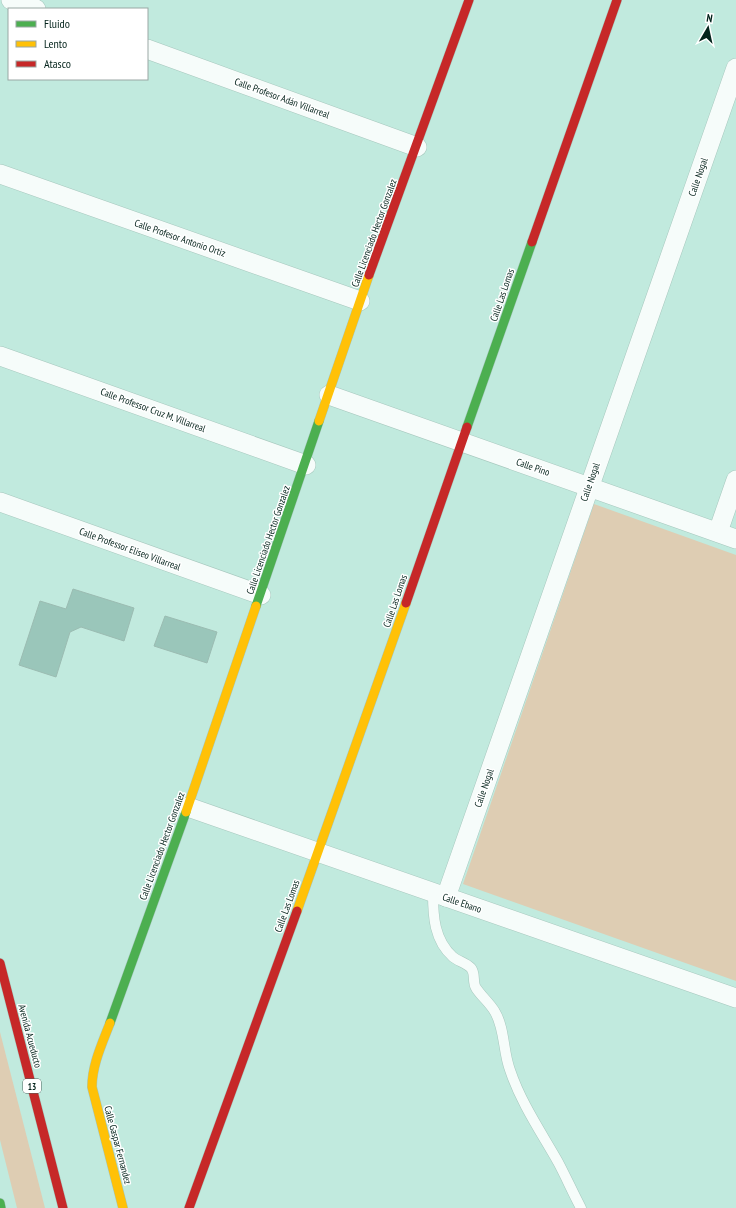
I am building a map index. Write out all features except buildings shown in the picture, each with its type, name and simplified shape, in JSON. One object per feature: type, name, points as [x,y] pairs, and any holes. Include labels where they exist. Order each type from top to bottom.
[{"type":"street","points":[[11,0],[33,8]]},
{"type":"street","name":"Calle Licenciado Hector Gonzalez","points":[[92,1088],[94,1067],[188,807],[306,464],[360,301],[469,0]]},
{"type":"street","name":"Calle Las Lomas","points":[[189,1208],[318,853],[617,0]]},
{"type":"street","name":"Calle Profesor Adán Villarreal","points":[[148,49],[417,147]]},
{"type":"street","name":"Calle Nogal","points":[[440,895],[589,487],[736,68]]},
{"type":"street","name":"Calle Profesor Antonio Ortiz","points":[[0,174],[360,301]]},
{"type":"street","name":"Calle Professor Cruz M. Villarreal","points":[[0,356],[306,464]]},
{"type":"street","name":"Calle Pino","points":[[329,395],[736,539]]},
{"type":"street","points":[[718,532],[736,480]]},
{"type":"street","name":"Calle Professor Eliseo Villarreal","points":[[0,502],[261,596]]},
{"type":"street","name":"Calle Ebano","points":[[188,807],[736,998]]},
{"type":"street","name":"Avenida Acueducto","points":[[0,963],[64,1208]]},
{"type":"street","name":"Calle Gaspar Fernandez","points":[[92,1088],[123,1208]]},
{"type":"street","points":[[0,1203],[1,1208]]},
{"type":"lane","points":[[440,895],[433,906],[436,931],[441,945],[453,958],[470,967],[474,972],[476,988],[495,1012],[509,1070],[525,1105],[558,1163],[580,1208]]},
{"type":"shaded area","points":[[594,504],[736,555],[736,981],[463,884]]},
{"type":"shaded area","points":[[0,1032],[45,1208],[17,1208],[0,1140]]},
{"type":"traffic: fast","points":[[467,427],[532,242]]},
{"type":"traffic: fast","points":[[256,606],[319,421]]},
{"type":"traffic: fast","points":[[110,1023],[186,812]]},
{"type":"traffic: fast","points":[[0,1203],[1,1208]]},
{"type":"traffic: slow","points":[[319,421],[369,275]]},
{"type":"traffic: slow","points":[[297,911],[406,603]]},
{"type":"traffic: slow","points":[[186,812],[256,606]]},
{"type":"traffic: slow","points":[[110,1023],[96,1063],[92,1079],[92,1087],[123,1208]]},
{"type":"traffic: jam","points":[[369,275],[469,0]]},
{"type":"traffic: jam","points":[[532,242],[617,0]]},
{"type":"traffic: jam","points":[[406,603],[467,427]]},
{"type":"traffic: jam","points":[[189,1208],[297,911]]},
{"type":"traffic: jam","points":[[0,963],[63,1208]]}]
